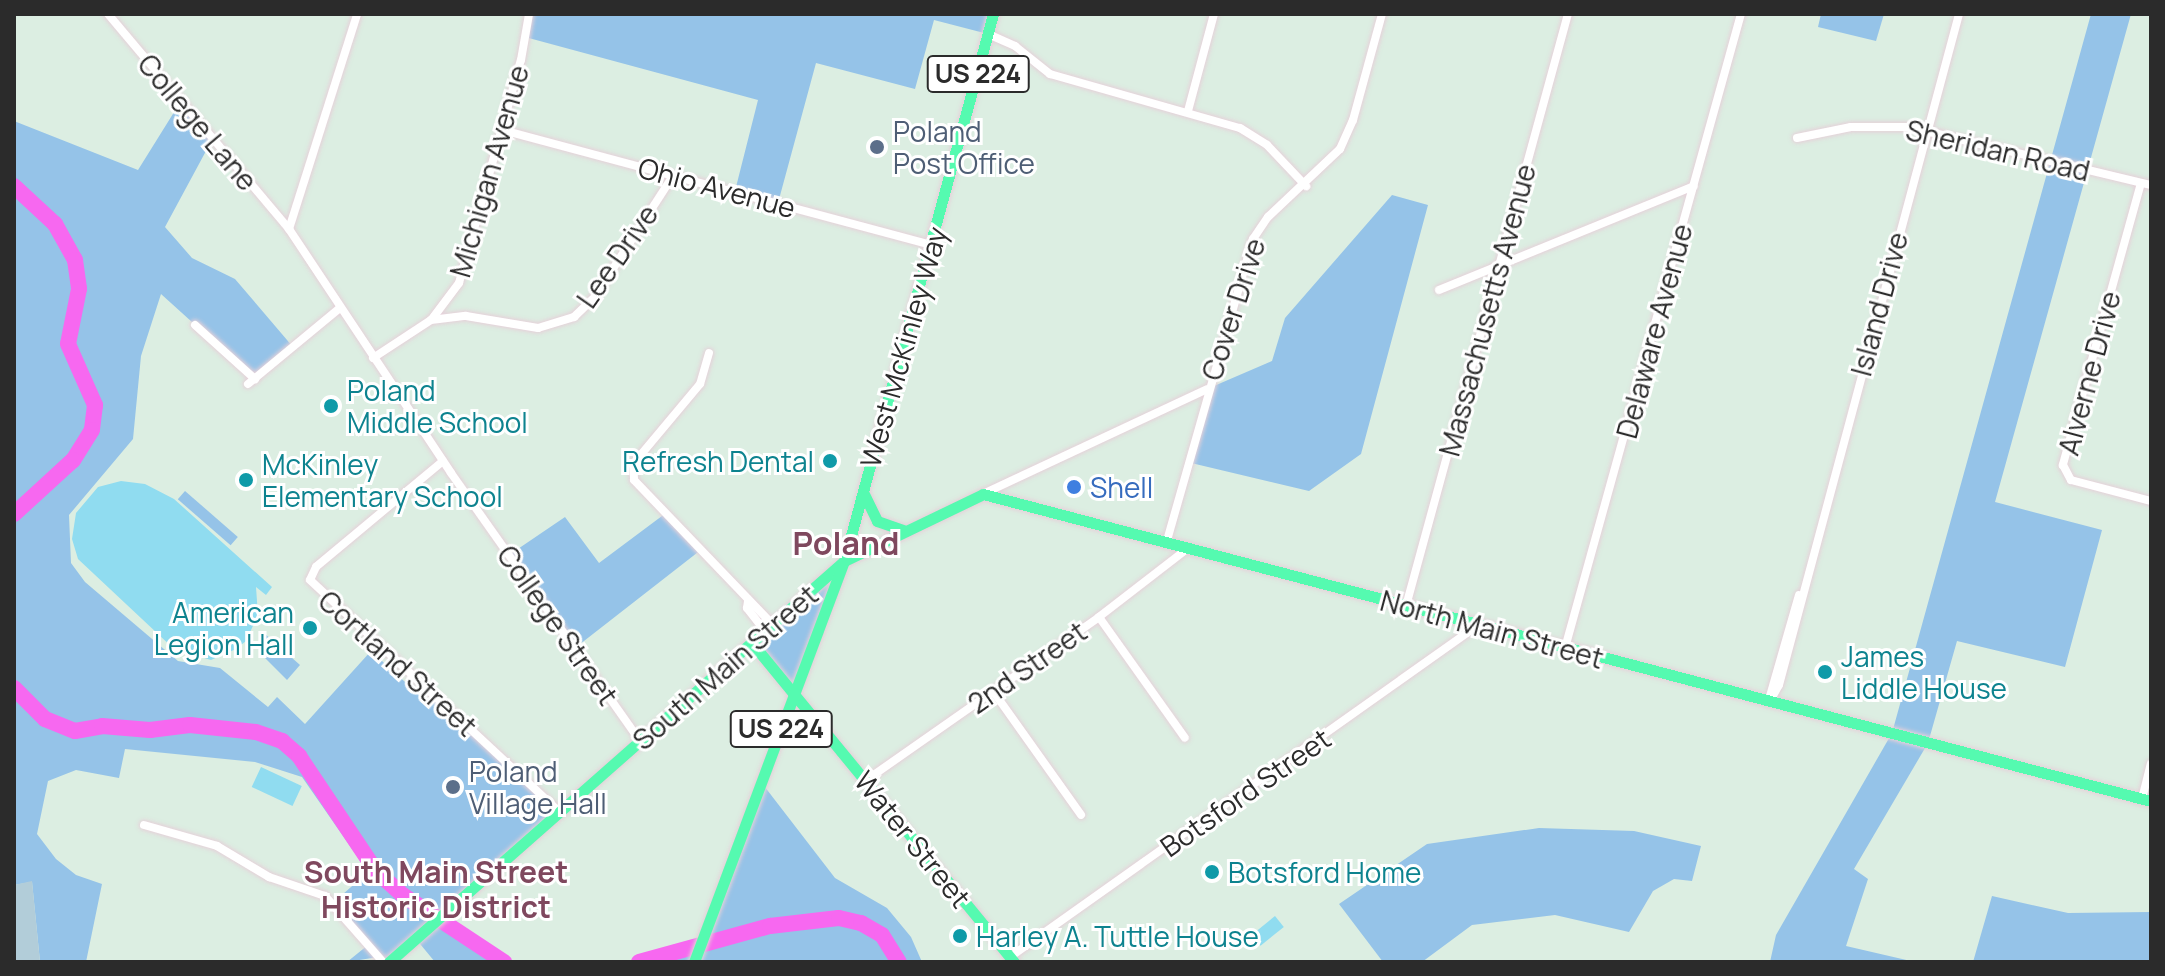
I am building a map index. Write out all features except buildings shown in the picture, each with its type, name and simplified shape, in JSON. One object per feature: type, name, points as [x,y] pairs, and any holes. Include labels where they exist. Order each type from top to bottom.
[{"type":"main road","name":"US 224","points":[[988,34],[993,14]]},
{"type":"main road","name":"West McKinley Way","points":[[844,561],[988,34]]},
{"type":"main road","points":[[863,491],[877,521],[903,530]]},
{"type":"main road","name":"North Main Street","points":[[983,494],[2146,800]]},
{"type":"main road","points":[[844,561],[983,494]]},
{"type":"main road","name":"US 224","points":[[694,962],[844,561]]},
{"type":"main road","name":"South Main Street","points":[[386,962],[424,932],[844,561]]},
{"type":"main road","name":"Water Street","points":[[752,643],[1012,960]]},
{"type":"street","name":"College Lane","points":[[108,14],[289,229]]},
{"type":"street","points":[[289,229],[357,14]]},
{"type":"street","name":"Michigan Avenue","points":[[431,320],[459,283],[502,130],[529,14]]},
{"type":"street","points":[[1188,111],[1214,14]]},
{"type":"street","name":"Cover Drive","points":[[1166,544],[1207,389],[1253,239],[1268,217],[1333,159],[1350,130],[1382,14]]},
{"type":"street","name":"Massachusetts Avenue","points":[[1406,606],[1568,14]]},
{"type":"street","name":"Delaware Avenue","points":[[1565,648],[1741,14]]},
{"type":"street","name":"Island Drive","points":[[1770,701],[1779,685],[1800,594],[1959,14]]},
{"type":"street","points":[[988,34],[1015,46],[1050,74],[1188,111],[1253,135],[1306,186]]},
{"type":"street","name":"Sheridan Road","points":[[1797,138],[1864,126],[1927,131],[2146,184]]},
{"type":"street","name":"Ohio Avenue","points":[[502,130],[932,245]]},
{"type":"street","name":"Lee Drive","points":[[373,358],[431,320],[466,316],[538,328],[574,317],[594,298],[673,176]]},
{"type":"street","name":"Alverne Drive","points":[[2146,184],[2063,465],[2071,480],[2151,501]]},
{"type":"street","points":[[1439,290],[1694,186]]},
{"type":"street","name":"College Street","points":[[289,229],[443,461],[640,741]]},
{"type":"street","points":[[195,325],[251,381],[340,308]]},
{"type":"street","points":[[709,353],[700,384],[633,464],[634,480],[748,601],[769,628]]},
{"type":"street","points":[[983,494],[1107,440],[1136,419],[1207,389]]},
{"type":"street","name":"Cortland Street","points":[[443,461],[376,513],[310,577],[315,588],[560,812]]},
{"type":"street","name":"2nd Street","points":[[865,781],[1099,617],[1187,549]]},
{"type":"street","points":[[1099,617],[1185,738]]},
{"type":"street","name":"Botsford Street","points":[[1012,960],[1478,625]]},
{"type":"street","points":[[993,691],[1081,815]]},
{"type":"street","points":[[2146,800],[2151,764]]},
{"type":"street","points":[[144,825],[217,846],[269,877],[325,896],[386,962]]},
{"type":"shaded area","points":[[529,14],[993,14],[988,34],[934,20],[915,89],[816,63],[778,203],[735,191],[758,100],[525,37]]},
{"type":"shaded area","points":[[1821,14],[1884,14],[1876,41],[1818,27]]},
{"type":"shaded area","points":[[2091,14],[2131,14],[1995,502],[2102,530],[2065,667],[1957,641],[1928,743],[1854,869],[1868,879],[1846,946],[1915,962],[1770,962],[1776,935],[1892,733]]},
{"type":"shaded area","points":[[181,101],[213,138],[165,227],[192,258],[235,279],[293,347],[255,379],[161,294],[141,356],[133,439],[69,515],[71,563],[85,582],[178,661],[220,668],[268,707],[277,697],[305,724],[371,651],[427,702],[434,696],[560,812],[439,919],[504,962],[435,962],[416,939],[389,962],[378,957],[347,962],[368,945],[334,902],[368,872],[302,777],[255,762],[125,749],[119,778],[76,770],[48,781],[37,834],[56,859],[76,875],[102,884],[86,962],[40,962],[32,882],[14,885],[14,121],[138,170]]},
{"type":"shaded area","points":[[1392,195],[1428,205],[1361,454],[1309,491],[1187,462],[1207,389],[1272,361],[1285,318]]},
{"type":"shaded area","points":[[121,481],[145,484],[174,499],[272,587],[266,595],[256,587],[258,615],[246,641],[236,649],[211,660],[174,649],[78,559],[72,539],[76,513],[98,487]]},
{"type":"shaded area","points":[[185,491],[238,537],[231,545],[178,499]]},
{"type":"shaded area","points":[[666,513],[702,549],[575,648],[509,555],[565,517],[599,563]]},
{"type":"shaded area","points":[[844,561],[794,694],[752,643]]},
{"type":"shaded area","points":[[265,634],[300,665],[287,680],[259,652]]},
{"type":"shaded area","points":[[261,767],[302,786],[292,806],[252,787]]},
{"type":"shaded area","points":[[761,782],[835,878],[887,908],[911,937],[922,962],[639,962],[700,945]]},
{"type":"shaded area","points":[[1539,828],[1634,831],[1701,846],[1692,881],[1674,879],[1653,891],[1629,932],[1555,915],[1472,925],[1422,962],[1383,962],[1339,904],[1427,844]]},
{"type":"shaded area","points":[[32,881],[40,962],[14,962],[14,885]]},
{"type":"shaded area","points":[[1992,896],[2068,913],[2151,912],[2151,962],[1973,962]]},
{"type":"shaded area","points":[[1275,916],[1284,927],[1260,946],[1252,935]]},
{"type":"waterway","points":[[14,186],[55,224],[75,260],[79,289],[68,344],[95,405],[92,430],[73,460],[14,514]]},
{"type":"waterway","points":[[14,688],[45,719],[75,731],[102,726],[150,730],[190,725],[256,732],[282,741],[299,756],[376,871],[404,896],[504,962]]},
{"type":"waterway","points":[[639,962],[770,926],[839,918],[861,923],[882,935],[899,962]]},
{"type":"place","name":"Poland Post Office","points":[[877,147]]},
{"type":"place","name":"Poland Middle School","points":[[331,406]]},
{"type":"place","name":"Refresh Dental","points":[[830,461]]},
{"type":"place","name":"McKinley Elementary School","points":[[246,480]]},
{"type":"place","name":"Shell","points":[[1074,487]]},
{"type":"place","name":"American Legion Hall","points":[[310,628]]},
{"type":"place","name":"James Liddle House","points":[[1825,672]]},
{"type":"place","name":"Poland Village Hall","points":[[453,787]]},
{"type":"place","name":"Botsford Home","points":[[1212,872]]},
{"type":"place","name":"Harley A. Tuttle House","points":[[960,936]]},
{"type":"district","name":"Poland","points":[[846,543]]},
{"type":"district","name":"South Main Street Historic District","points":[[436,889]]}]
